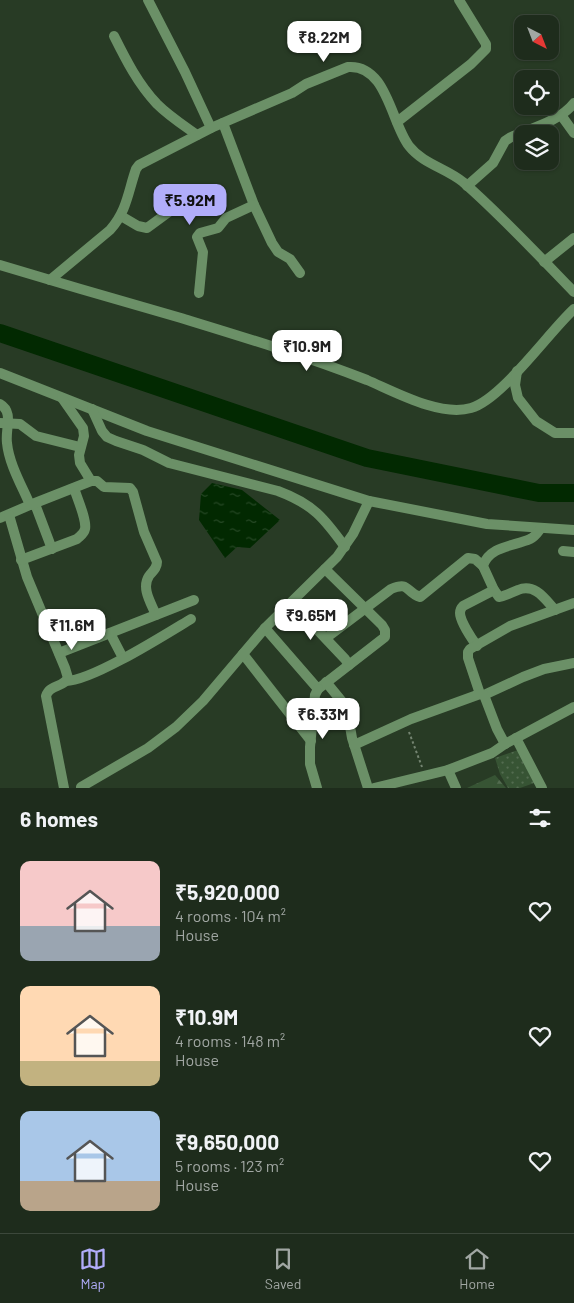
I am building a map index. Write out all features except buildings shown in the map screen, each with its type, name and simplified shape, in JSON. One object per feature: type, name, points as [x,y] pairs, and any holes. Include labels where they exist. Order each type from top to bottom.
[{"type":"street","points":[[148,0],[211,128]]},
{"type":"street","points":[[397,122],[471,64],[486,49],[486,44],[459,0]]},
{"type":"street","points":[[114,36],[130,66],[156,103],[197,135]]},
{"type":"street","points":[[50,280],[110,230],[121,216],[139,165],[211,128],[306,84],[355,67],[369,72],[380,84],[408,145],[414,153],[424,160],[450,172],[467,186],[574,292]]},
{"type":"street","points":[[467,186],[493,163],[505,141],[561,115],[574,103]]},
{"type":"street","points":[[561,115],[574,134]]},
{"type":"street","points":[[223,123],[254,205],[276,249],[290,259],[300,273]]},
{"type":"street","points":[[199,293],[203,252],[198,237],[200,234],[218,228],[226,218],[254,205]]},
{"type":"street","points":[[121,216],[138,226],[147,228],[177,206]]},
{"type":"street","points":[[544,262],[574,238]]},
{"type":"street","points":[[0,265],[234,334],[339,369],[418,401],[442,408],[461,410],[473,407],[495,393],[574,310]]},
{"type":"street","points":[[517,371],[515,385],[518,398],[536,421],[555,433],[574,433]]},
{"type":"street","points":[[0,372],[147,431],[369,501],[487,524],[574,530]]},
{"type":"street","points":[[61,397],[83,428],[84,436],[80,447],[80,463],[91,481]]},
{"type":"street","points":[[0,404],[6,409],[8,414],[4,423],[6,444],[11,459],[52,549]]},
{"type":"street","points":[[92,409],[102,431],[107,437],[116,442],[143,450],[169,463],[278,491],[296,498],[317,512],[344,547]]},
{"type":"street","points":[[4,423],[20,424],[36,436],[80,447]]},
{"type":"street","points":[[66,681],[68,678],[65,668],[35,599],[4,516],[91,481],[97,481],[104,487],[128,487],[132,490],[144,532],[157,562],[147,581],[146,587],[156,615]]},
{"type":"street","points":[[21,560],[77,539],[82,534],[85,528],[85,521],[74,488]]},
{"type":"street","points":[[191,619],[124,658],[77,680],[66,681],[48,691],[46,696],[65,788],[82,788],[148,748],[176,727],[203,701],[265,628],[292,603],[344,547],[353,534],[369,501]]},
{"type":"street","points":[[484,566],[487,559],[500,549],[530,539],[541,528]]},
{"type":"street","points":[[326,638],[391,589],[403,585],[408,587],[414,595],[420,597],[468,558],[475,559],[484,566],[496,594],[502,597],[520,589],[530,588],[537,591],[555,610]]},
{"type":"street","points":[[317,788],[310,764],[315,695],[318,689],[326,682],[385,637],[386,633],[382,626],[325,569]]},
{"type":"street","points":[[477,646],[462,620],[461,609],[463,606],[494,590]]},
{"type":"street","points":[[59,653],[194,600]]},
{"type":"street","points":[[292,603],[326,638],[349,666]]},
{"type":"street","points":[[505,744],[467,656],[469,650],[510,626],[574,603]]},
{"type":"street","points":[[265,628],[318,689]]},
{"type":"street","points":[[110,633],[124,658]]},
{"type":"street","points":[[243,654],[311,740]]},
{"type":"street","points":[[354,745],[406,722],[537,672],[574,663]]},
{"type":"street","points":[[326,682],[344,704],[354,745],[368,788]]},
{"type":"street","points":[[374,788],[385,787],[448,770],[492,753],[505,744],[518,741],[574,707]]},
{"type":"street","points":[[518,741],[542,788]]},
{"type":"street","points":[[448,770],[456,788]]},
{"type":"path","points":[[406,722],[426,776]]},
{"type":"green space","points":[[518,750],[537,782],[520,788],[508,788],[500,774],[495,758]]},
{"type":"green space","points":[[495,775],[506,788],[467,788]]},
{"type":"water","points":[[212,483],[242,490],[280,520],[250,548],[237,547],[225,558],[199,520],[201,494]]},
{"type":"waterway","points":[[0,333],[367,458],[539,493],[574,493]]}]
